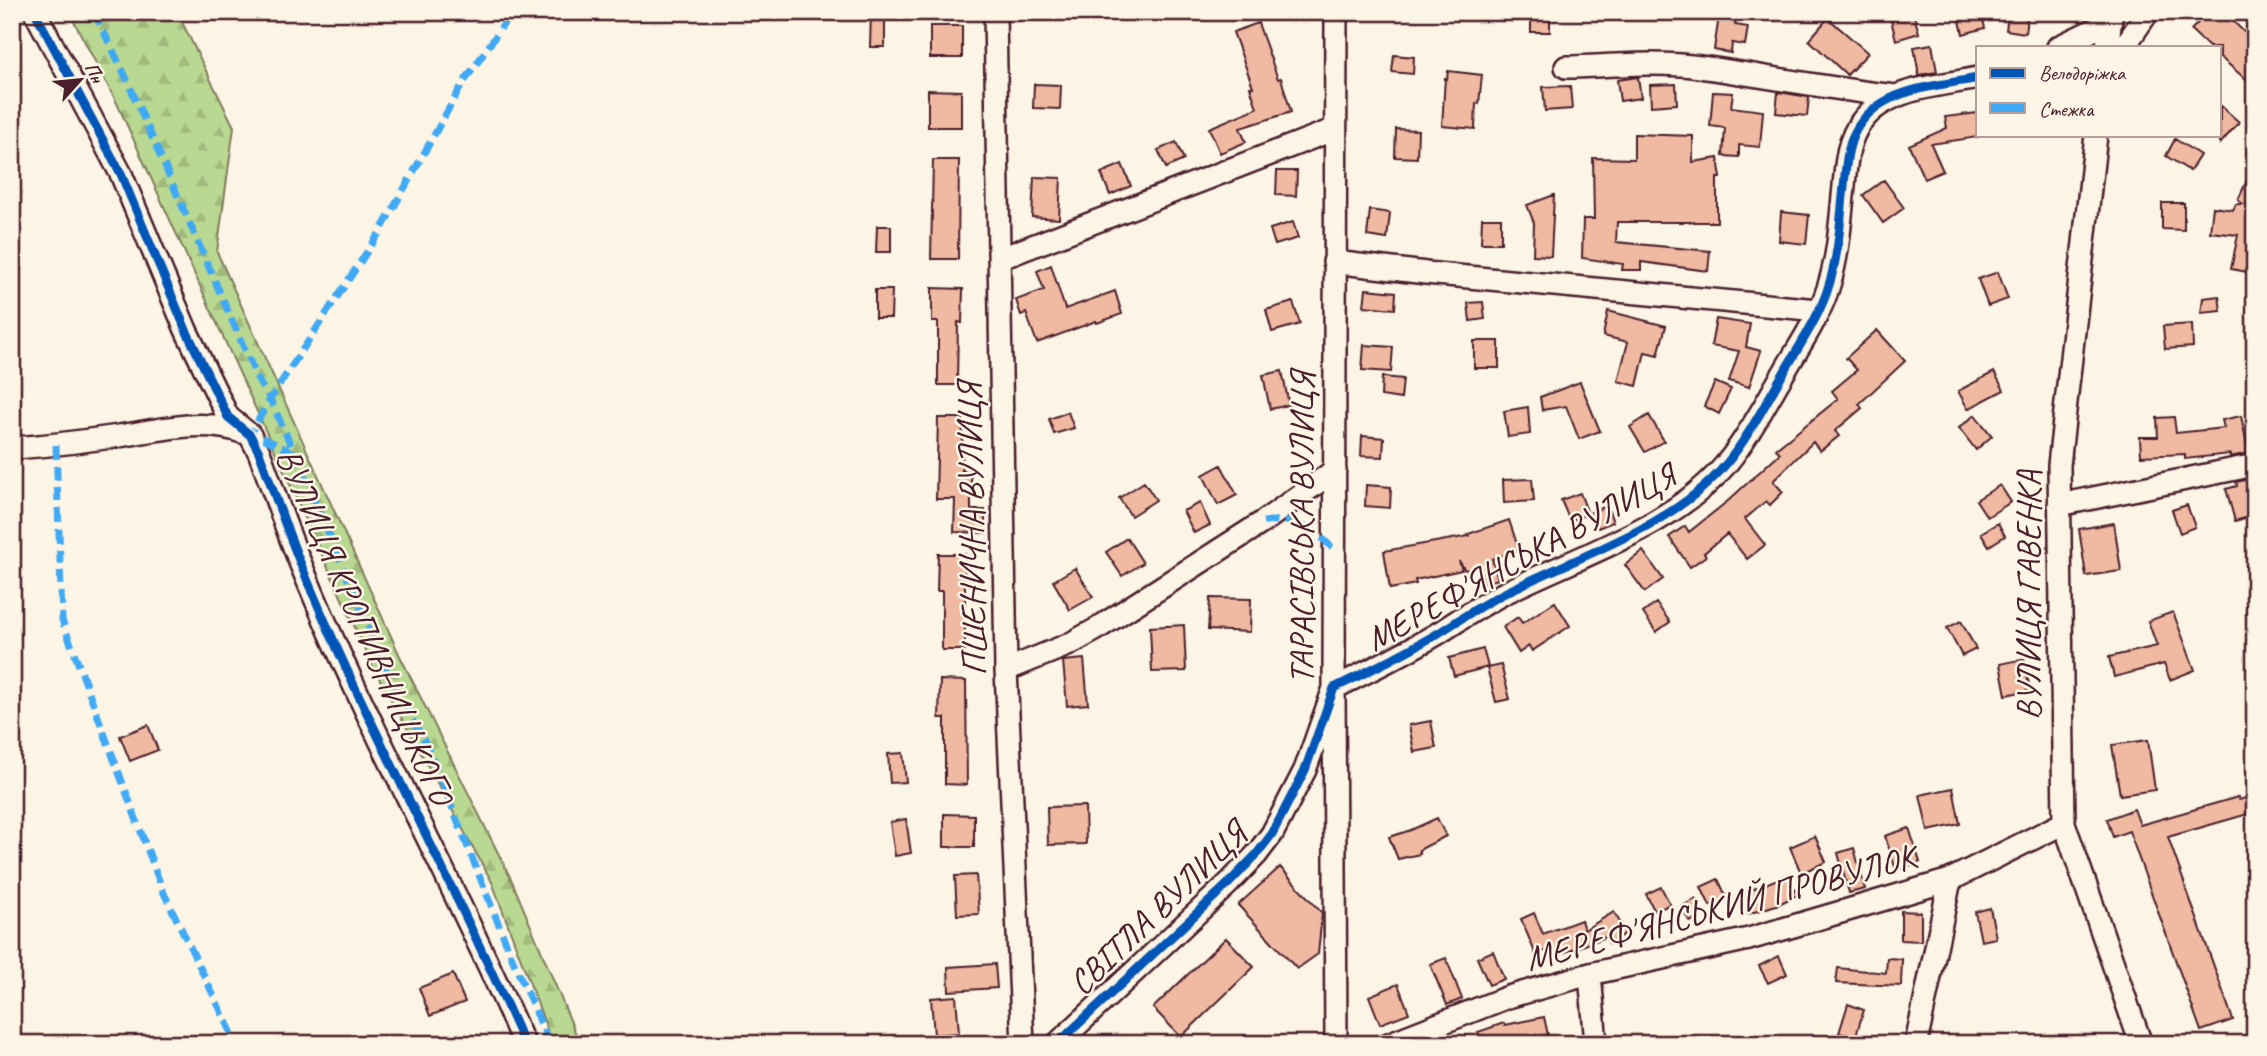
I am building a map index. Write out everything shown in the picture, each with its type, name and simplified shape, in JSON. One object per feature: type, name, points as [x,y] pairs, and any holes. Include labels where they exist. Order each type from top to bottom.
[{"type":"street","name":"ВУЛИЦЯ КРОПИВНИЦЬКОГО","points":[[34,12],[121,174],[186,330],[228,416],[250,435],[304,572],[491,968],[523,1044]]},
{"type":"street","name":"ПШЕНИЧНА ВУЛИЦЯ","points":[[995,12],[1006,670],[1023,1044]]},
{"type":"street","name":"ТАРАСІВСЬКА ВУЛИЦЯ","points":[[1336,12],[1336,1044]]},
{"type":"street","points":[[2125,46],[2148,12]]},
{"type":"street","points":[[2060,46],[2111,17]]},
{"type":"street","points":[[2107,46],[2111,17]]},
{"type":"street","points":[[1566,67],[1699,66],[1855,92],[1896,96]]},
{"type":"street","name":"МЕРЕФ'ЯНСЬКА ВУЛИЦЯ","points":[[1334,688],[1386,664],[1529,580],[1628,535],[1712,480],[1728,462],[1756,419],[1829,287],[1838,251],[1848,147],[1861,121],[1871,111],[1896,96],[1976,78]]},
{"type":"street","points":[[999,259],[1335,129]]},
{"type":"street","name":"ВУЛИЦЯ ГАВЕНКА","points":[[2096,136],[2059,465],[2064,824],[2141,1044]]},
{"type":"street","points":[[1334,261],[1426,273],[1818,310]]},
{"type":"street","points":[[12,448],[56,445],[200,425],[226,426],[250,435]]},
{"type":"street","points":[[2059,505],[2255,465]]},
{"type":"street","points":[[1006,670],[1070,644],[1094,630],[1263,522],[1335,470]]},
{"type":"street","name":"СВІТЛА ВУЛИЦЯ","points":[[1057,1044],[1256,855],[1272,834],[1305,770],[1334,688]]},
{"type":"street","name":"МЕРЕФ'ЯНСЬКИЙ ПРОВУЛОК","points":[[1388,1044],[1508,997],[1590,974],[1749,939],[1950,880],[2064,824]]},
{"type":"street","points":[[1916,1044],[1950,880]]},
{"type":"street","points":[[1590,974],[1596,1044]]},
{"type":"green space","points":[[69,12],[177,12],[234,127],[217,252],[399,654],[512,881],[580,1044],[550,1044],[547,1029],[492,882],[372,665],[117,103]]},
{"type":"building","points":[[871,12],[885,12],[885,47],[870,47]]},
{"type":"building","points":[[1531,12],[1550,12],[1550,32],[1531,32]]},
{"type":"building","points":[[1889,12],[1913,12],[1919,33],[1896,40]]},
{"type":"building","points":[[1958,12],[1981,12],[1985,28],[1963,34]]},
{"type":"building","points":[[2208,12],[2224,12],[2247,35],[2255,28],[2255,73],[2248,81],[2222,59],[2222,46],[2208,46],[2191,30]]},
{"type":"building","points":[[2008,15],[2027,18],[2025,33],[2006,30]]},
{"type":"building","points":[[1719,16],[1736,19],[1735,25],[1748,27],[1745,45],[1732,43],[1731,53],[1714,50]]},
{"type":"building","points":[[1828,18],[1868,53],[1847,75],[1809,40]]},
{"type":"building","points":[[1258,23],[1278,79],[1281,78],[1291,112],[1240,128],[1246,142],[1220,153],[1209,128],[1257,108],[1250,87],[1253,87],[1233,32]]},
{"type":"building","points":[[930,26],[962,26],[962,58],[930,58]]},
{"type":"building","points":[[1932,44],[1937,72],[1919,75],[1914,47]]},
{"type":"building","points":[[1394,55],[1414,57],[1413,74],[1392,72]]},
{"type":"building","points":[[1448,71],[1482,75],[1479,104],[1476,103],[1475,129],[1442,126],[1445,78],[1447,79]]},
{"type":"building","points":[[1638,77],[1641,98],[1620,101],[1617,80]]},
{"type":"building","points":[[1034,84],[1061,85],[1060,109],[1033,108]]},
{"type":"building","points":[[1676,84],[1677,104],[1651,106],[1650,85]]},
{"type":"building","points":[[1570,86],[1572,109],[1545,111],[1543,87]]},
{"type":"building","points":[[928,90],[961,91],[961,127],[928,127]]},
{"type":"building","points":[[1713,92],[1733,93],[1731,107],[1763,111],[1760,147],[1739,145],[1739,157],[1723,156],[1725,128],[1710,126]]},
{"type":"building","points":[[1778,92],[1809,97],[1807,116],[1776,113]]},
{"type":"building","points":[[2222,107],[2239,122],[2220,144],[2222,136]]},
{"type":"building","points":[[1976,113],[1978,137],[1931,144],[1943,171],[1924,179],[1909,145],[1947,128],[1945,117]]},
{"type":"building","points":[[1396,129],[1418,130],[1417,158],[1395,157]]},
{"type":"building","points":[[1634,134],[1693,136],[1693,162],[1718,158],[1721,178],[1717,178],[1717,222],[1617,222],[1616,242],[1710,251],[1708,271],[1641,262],[1641,270],[1622,270],[1623,264],[1582,258],[1583,219],[1594,219],[1593,158],[1634,159]]},
{"type":"building","points":[[2175,139],[2200,155],[2190,171],[2166,156]]},
{"type":"building","points":[[1176,142],[1184,160],[1166,168],[1158,150]]},
{"type":"building","points":[[933,160],[959,160],[958,259],[931,259]]},
{"type":"building","points":[[2255,163],[2253,273],[2231,269],[2238,235],[2210,232],[2213,207],[2233,210],[2236,204],[2243,204],[2238,200]]},
{"type":"building","points":[[1122,164],[1131,186],[1110,195],[1101,173]]},
{"type":"building","points":[[1277,171],[1297,171],[1296,196],[1276,195]]},
{"type":"building","points":[[1034,177],[1061,178],[1059,219],[1032,217]]},
{"type":"building","points":[[1884,180],[1904,208],[1883,223],[1863,195]]},
{"type":"building","points":[[1554,195],[1551,256],[1533,255],[1534,223],[1527,205]]},
{"type":"building","points":[[2162,203],[2184,203],[2184,230],[2162,229]]},
{"type":"building","points":[[1370,210],[1390,213],[1387,239],[1367,236]]},
{"type":"building","points":[[1781,212],[1809,215],[1806,244],[1779,241]]},
{"type":"building","points":[[1482,218],[1501,218],[1501,243],[1481,243]]},
{"type":"building","points":[[1293,222],[1298,238],[1275,245],[1270,229]]},
{"type":"building","points":[[877,226],[891,226],[891,252],[876,252]]},
{"type":"building","points":[[1051,265],[1065,309],[1115,291],[1122,314],[1037,343],[1026,313],[1021,315],[1016,300],[1044,290],[1037,271]]},
{"type":"building","points":[[1998,272],[2008,299],[1988,306],[1978,279]]},
{"type":"building","points":[[932,288],[963,289],[962,323],[958,322],[957,385],[938,385],[938,322],[932,322]]},
{"type":"building","points":[[1366,289],[1396,292],[1395,309],[1364,306]]},
{"type":"building","points":[[875,290],[892,290],[891,318],[875,318]]},
{"type":"building","points":[[2219,296],[2221,311],[2201,313],[2203,298]]},
{"type":"building","points":[[1293,302],[1300,324],[1272,332],[1266,310]]},
{"type":"building","points":[[1483,302],[1485,319],[1470,321],[1468,303]]},
{"type":"building","points":[[1608,311],[1666,326],[1658,355],[1645,352],[1637,386],[1618,381],[1628,342],[1603,336]]},
{"type":"building","points":[[1716,319],[1750,324],[1746,347],[1761,351],[1749,387],[1729,381],[1739,351],[1711,346]]},
{"type":"building","points":[[2192,324],[2193,347],[2165,349],[2163,326]]},
{"type":"building","points":[[1877,330],[1905,361],[1859,404],[1862,408],[1835,431],[1839,436],[1820,451],[1813,442],[1773,481],[1783,492],[1770,505],[1766,501],[1745,519],[1765,545],[1747,559],[1727,534],[1704,553],[1706,556],[1690,567],[1669,537],[1685,526],[1689,532],[1729,500],[1780,453],[1776,449],[1838,399],[1832,391],[1857,370],[1846,358]]},
{"type":"building","points":[[1474,341],[1499,341],[1499,368],[1474,368]]},
{"type":"building","points":[[1364,345],[1393,347],[1391,372],[1362,370]]},
{"type":"building","points":[[1282,371],[1289,405],[1270,409],[1263,375]]},
{"type":"building","points":[[1994,372],[2004,390],[1968,409],[1958,391]]},
{"type":"building","points":[[1382,377],[1403,379],[1401,399],[1381,396]]},
{"type":"building","points":[[1580,382],[1600,431],[1579,439],[1566,406],[1542,410],[1540,397]]},
{"type":"building","points":[[1715,382],[1731,389],[1719,414],[1704,406]]},
{"type":"building","points":[[1528,407],[1530,434],[1508,437],[1504,411]]},
{"type":"building","points":[[1068,412],[1074,428],[1054,434],[1049,419]]},
{"type":"building","points":[[1649,415],[1664,441],[1645,452],[1630,427]]},
{"type":"building","points":[[1975,415],[1992,436],[1976,450],[1959,428]]},
{"type":"building","points":[[2241,416],[2249,453],[2230,457],[2230,454],[2185,459],[2185,454],[2141,456],[2140,437],[2158,437],[2157,418],[2174,417],[2176,433],[2224,428],[2222,420]]},
{"type":"building","points":[[938,418],[963,418],[962,471],[971,471],[971,510],[985,510],[985,533],[954,532],[955,499],[936,499]]},
{"type":"building","points":[[1362,436],[1384,438],[1383,457],[1361,456]]},
{"type":"building","points":[[1221,465],[1237,495],[1218,505],[1203,475]]},
{"type":"building","points":[[2255,478],[2255,515],[2235,521],[2226,489],[2237,486],[2236,482]]},
{"type":"building","points":[[1532,479],[1534,501],[1504,503],[1503,480]]},
{"type":"building","points":[[1144,482],[1156,500],[1131,516],[1119,498]]},
{"type":"building","points":[[1366,485],[1391,487],[1390,508],[1365,506]]},
{"type":"building","points":[[2000,485],[2011,502],[1987,517],[1976,500]]},
{"type":"building","points":[[1580,493],[1588,514],[1570,521],[1561,500]]},
{"type":"building","points":[[1200,503],[1210,525],[1194,533],[1183,511]]},
{"type":"building","points":[[2187,505],[2195,527],[2180,533],[2172,510]]},
{"type":"building","points":[[1607,506],[1613,522],[1598,528],[1591,512]]},
{"type":"building","points":[[1509,520],[1519,550],[1492,559],[1498,579],[1484,583],[1479,567],[1465,570],[1459,561],[1462,570],[1415,580],[1416,584],[1390,589],[1384,551],[1469,536],[1468,534]]},
{"type":"building","points":[[1998,523],[2005,536],[1989,546],[1981,533]]},
{"type":"building","points":[[2114,523],[2121,571],[2086,576],[2079,529]]},
{"type":"building","points":[[1127,538],[1143,563],[1122,576],[1106,552]]},
{"type":"building","points":[[1643,551],[1663,579],[1645,592],[1625,565]]},
{"type":"building","points":[[938,554],[965,554],[965,650],[942,650],[942,591],[937,591]]},
{"type":"building","points":[[1075,568],[1093,597],[1070,610],[1053,581]]},
{"type":"building","points":[[1210,598],[1251,599],[1250,632],[1208,630]]},
{"type":"building","points":[[1555,602],[1570,626],[1532,651],[1529,646],[1519,653],[1503,627],[1518,617],[1522,623]]},
{"type":"building","points":[[1656,603],[1670,622],[1656,632],[1643,613]]},
{"type":"building","points":[[2173,612],[2195,670],[2170,680],[2164,664],[2114,677],[2109,657],[2157,646],[2148,621]]},
{"type":"building","points":[[1961,621],[1976,649],[1962,656],[1947,628]]},
{"type":"building","points":[[1184,625],[1186,671],[1152,672],[1150,627]]},
{"type":"building","points":[[1483,649],[1488,667],[1454,676],[1449,658]]},
{"type":"building","points":[[1084,659],[1088,704],[1067,706],[1063,661]]},
{"type":"building","points":[[2024,659],[2030,690],[2006,695],[2000,664]]},
{"type":"building","points":[[1501,665],[1510,699],[1496,702],[1487,668]]},
{"type":"building","points":[[940,680],[966,681],[967,785],[945,784],[945,718],[939,718]]},
{"type":"building","points":[[1431,721],[1436,748],[1414,752],[1409,725]]},
{"type":"building","points":[[148,725],[158,750],[130,761],[120,736]]},
{"type":"building","points":[[2148,740],[2155,790],[2120,795],[2112,745]]},
{"type":"building","points":[[903,753],[906,782],[890,783],[888,754]]},
{"type":"building","points":[[1953,788],[1960,824],[1928,831],[1920,795]]},
{"type":"building","points":[[2255,795],[2255,812],[2168,837],[2233,1020],[2201,1031],[2129,831],[2113,837],[2107,819],[2134,809],[2140,825],[2238,797],[2239,800]]},
{"type":"building","points":[[1085,806],[1086,844],[1048,845],[1047,807]]},
{"type":"building","points":[[944,814],[974,815],[974,847],[944,847]]},
{"type":"building","points":[[1437,818],[1446,836],[1419,850],[1420,854],[1398,859],[1389,837]]},
{"type":"building","points":[[906,819],[911,853],[895,856],[890,822]]},
{"type":"building","points":[[1909,828],[1920,862],[1896,870],[1885,836]]},
{"type":"building","points":[[1815,836],[1826,862],[1801,873],[1790,847]]},
{"type":"building","points":[[1854,848],[1865,889],[1849,893],[1838,853]]},
{"type":"building","points":[[1280,867],[1322,913],[1318,954],[1297,969],[1238,905]]},
{"type":"building","points":[[976,875],[979,914],[957,915],[955,876]]},
{"type":"building","points":[[1787,875],[1797,895],[1748,914],[1741,894]]},
{"type":"building","points":[[1718,879],[1727,898],[1710,906],[1701,887]]},
{"type":"building","points":[[1661,887],[1670,904],[1655,912],[1646,894]]},
{"type":"building","points":[[1695,899],[1703,914],[1690,922],[1681,907]]},
{"type":"building","points":[[1990,908],[1996,938],[1981,941],[1975,912]]},
{"type":"building","points":[[1901,911],[1921,912],[1921,941],[1901,940]]},
{"type":"building","points":[[1614,912],[1626,933],[1609,943],[1606,937],[1555,956],[1552,948],[1536,955],[1521,919],[1534,913],[1543,934],[1581,920],[1584,930]]},
{"type":"building","points":[[1226,938],[1254,967],[1181,1037],[1153,1008]]},
{"type":"building","points":[[1493,951],[1504,979],[1489,985],[1477,958]]},
{"type":"building","points":[[1779,956],[1787,974],[1768,983],[1759,966]]},
{"type":"building","points":[[1446,958],[1462,999],[1447,1005],[1430,964]]},
{"type":"building","points":[[1887,958],[1902,959],[1901,986],[1836,983],[1838,968],[1886,973]]},
{"type":"building","points":[[995,964],[997,988],[949,991],[948,967]]},
{"type":"building","points":[[453,974],[465,1002],[430,1016],[419,988]]},
{"type":"building","points":[[1398,984],[1409,1013],[1380,1024],[1369,996]]},
{"type":"building","points":[[956,996],[959,1033],[934,1035],[931,998]]},
{"type":"building","points":[[1848,1004],[1864,1010],[1855,1038],[1839,1033]]},
{"type":"building","points":[[1544,1017],[1548,1035],[1505,1044],[1482,1044],[1478,1032],[1504,1023],[1505,1025]]},
{"type":"marked path","points":[[94,12],[124,73],[259,382],[270,399],[295,454],[390,678],[429,750],[517,970],[550,1044]]},
{"type":"marked path","points":[[294,453],[263,438],[250,435],[270,399],[380,232],[462,85],[512,12]]},
{"type":"marked path","points":[[56,445],[62,620],[163,891],[237,1044]]},
{"type":"marked path","points":[[1263,522],[1284,521],[1303,526],[1334,550]]},
{"type":"cycle path","points":[[35,12],[121,174],[186,330],[228,417],[250,435],[259,452],[292,542],[330,632],[524,1044]]},
{"type":"cycle path","points":[[1057,1044],[1256,855],[1272,834],[1305,770],[1334,688],[1424,641],[1495,598],[1649,525],[1678,507],[1727,463],[1809,331],[1825,297],[1837,252],[1847,157],[1856,129],[1873,110],[1900,95],[1931,86],[1976,78]]}]
